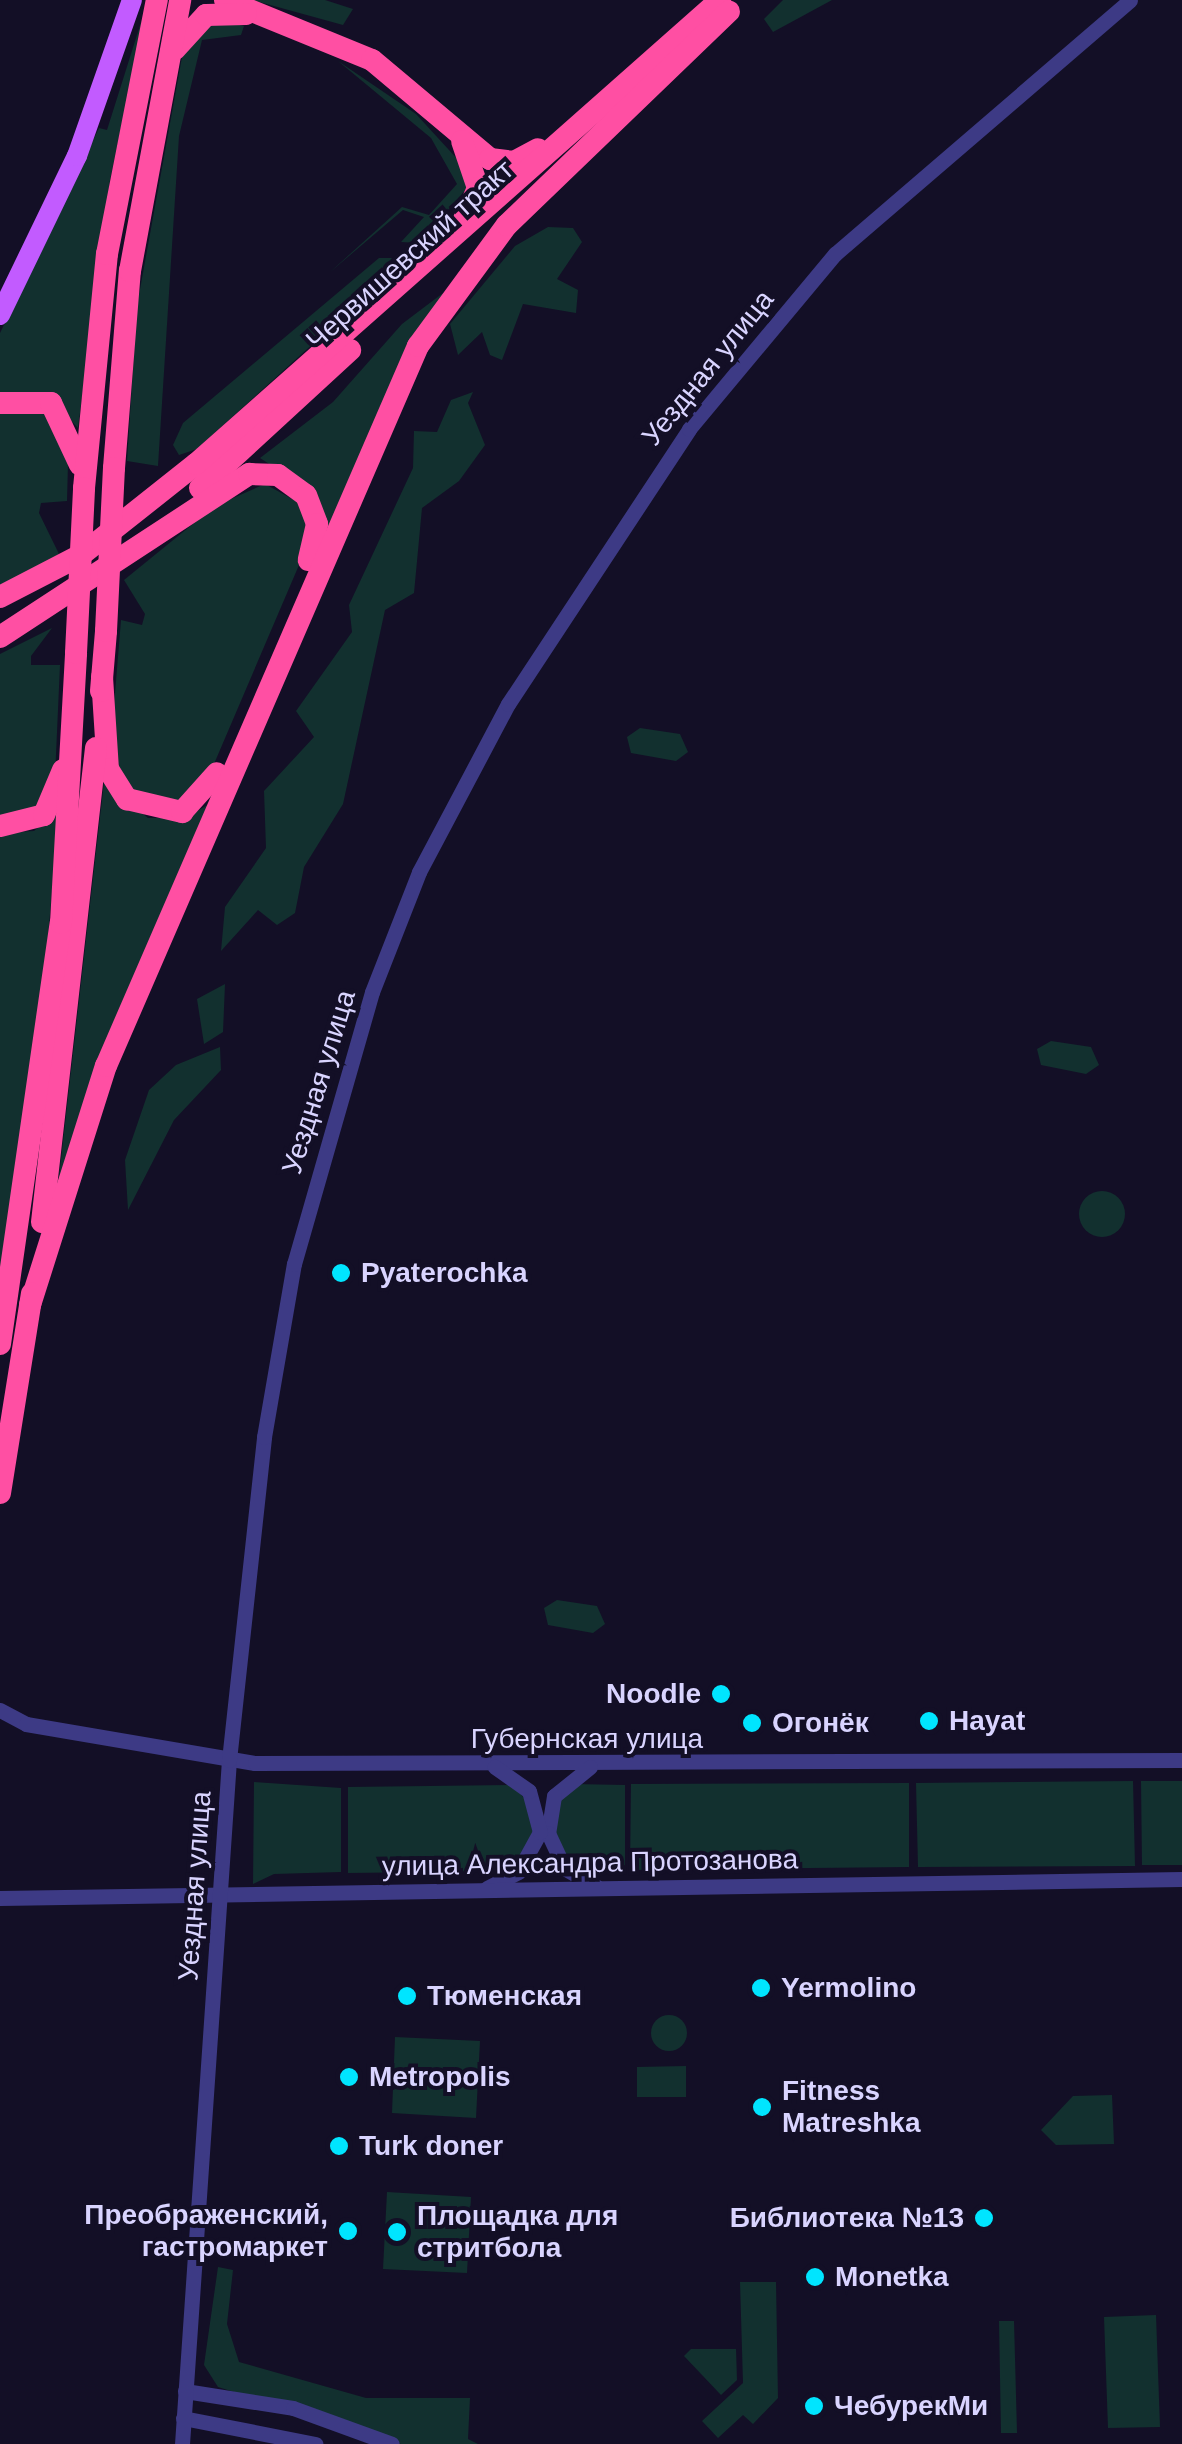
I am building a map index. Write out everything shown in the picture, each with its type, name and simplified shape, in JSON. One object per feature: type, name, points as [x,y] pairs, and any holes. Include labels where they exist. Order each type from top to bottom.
[{"type":"highway","points":[[0,1344],[62,922],[84,488],[107,254],[157,0]]},
{"type":"highway","points":[[0,1492],[30,1305],[76,965],[106,631],[126,304],[162,80],[180,0]]},
{"type":"highway","points":[[226,0],[372,60],[460,138],[498,162],[524,159],[726,3]]},
{"type":"highway","points":[[30,1305],[106,1066],[418,346],[507,225],[726,3]]},
{"type":"highway","name":"Червишевский тракт","points":[[0,600],[39,582],[138,512],[726,3]]},
{"type":"highway","name":"Червишевский тракт","points":[[135,548],[726,3]]},
{"type":"highway","points":[[162,80],[197,20],[226,11],[268,17]]},
{"type":"highway","points":[[438,251],[477,196],[460,138]]},
{"type":"highway","points":[[0,403],[30,396],[60,411],[84,488]]},
{"type":"highway","points":[[0,637],[249,474],[287,479],[315,513],[310,557],[197,803],[153,812],[118,789],[106,759],[102,678]]},
{"type":"highway","points":[[0,826],[37,821],[57,796],[76,663]]},
{"type":"main road","points":[[0,315],[77,156],[132,0]]},
{"type":"main road","points":[[0,627],[56,602]]},
{"type":"street","name":"Уездная улица","points":[[182,2444],[228,1760],[264,1437],[294,1264],[336,1106],[419,872],[547,636],[736,368],[835,254],[1130,0]]},
{"type":"street","name":"Губернская улица","points":[[0,1710],[26,1724],[228,1760],[489,1764],[1182,1760]]},
{"type":"street","points":[[478,1891],[518,1872],[540,1832],[529,1792],[489,1764]]},
{"type":"street","points":[[598,1764],[554,1796],[548,1833],[564,1868],[604,1890]]},
{"type":"street","name":"улица Александра Протозанова","points":[[0,1898],[1182,1879]]},
{"type":"street","points":[[185,2391],[293,2408],[392,2444]]},
{"type":"street","points":[[183,2418],[315,2444]]},
{"type":"green space","points":[[148,0],[110,180],[78,428],[44,392],[0,395],[0,333],[99,128],[107,130]]},
{"type":"green space","points":[[252,0],[325,0],[353,9],[343,25]]},
{"type":"green space","points":[[783,0],[832,0],[773,32],[764,19]]},
{"type":"green space","points":[[226,22],[244,26],[241,35],[202,40],[179,136],[158,466],[127,461],[137,306],[182,57],[207,24]]},
{"type":"green space","points":[[338,61],[416,114],[460,162],[468,187],[419,243],[401,242],[424,217],[403,210],[329,273],[402,207],[429,215],[457,184],[431,138]]},
{"type":"green space","points":[[548,227],[573,228],[582,242],[557,279],[578,290],[576,313],[523,304],[502,360],[490,355],[482,332],[458,355],[450,324],[515,246]]},
{"type":"green space","points":[[379,258],[392,258],[392,272],[197,449],[179,455],[173,445],[183,423]]},
{"type":"green space","points":[[443,293],[325,538],[318,496],[260,458],[333,402],[402,324]]},
{"type":"green space","points":[[473,392],[468,403],[485,445],[459,481],[422,508],[414,593],[385,610],[343,804],[304,867],[295,913],[277,925],[258,910],[221,951],[225,907],[266,848],[264,791],[314,737],[296,711],[352,632],[349,605],[413,468],[414,431],[437,432],[451,400]]},
{"type":"green space","points":[[42,407],[68,464],[67,501],[41,503],[39,513],[59,554],[0,590],[0,411]]},
{"type":"green space","points":[[265,484],[303,505],[308,544],[211,771],[185,804],[126,788],[111,742],[121,620],[142,625],[145,614],[124,580],[215,506]]},
{"type":"green space","points":[[52,628],[31,656],[31,665],[60,665],[55,777],[43,805],[0,817],[0,654]]},
{"type":"green space","points":[[640,728],[680,734],[688,752],[676,761],[631,753],[627,737]]},
{"type":"green space","points":[[104,782],[148,818],[186,818],[209,804],[58,1185]]},
{"type":"green space","points":[[59,809],[42,1007],[0,1292],[0,833],[34,831]]},
{"type":"green space","points":[[225,984],[223,1032],[204,1044],[197,999]]},
{"type":"green space","points":[[1051,1041],[1091,1047],[1099,1065],[1086,1074],[1041,1065],[1037,1049]]},
{"type":"green space","points":[[220,1047],[221,1070],[174,1120],[128,1210],[125,1160],[149,1090],[176,1065]]},
{"type":"green space","points":[[1102,1191],[1118,1198],[1125,1214],[1118,1230],[1102,1237],[1086,1230],[1079,1214],[1086,1198]]},
{"type":"green space","points":[[557,1600],[597,1606],[605,1624],[593,1633],[548,1625],[544,1608]]},
{"type":"green space","points":[[1133,1781],[1135,1866],[918,1867],[916,1783]]},
{"type":"green space","points":[[1141,1781],[1182,1781],[1182,1865],[1142,1865]]},
{"type":"green space","points":[[254,1782],[341,1788],[341,1872],[274,1874],[253,1884]]},
{"type":"green space","points":[[909,1783],[909,1867],[630,1870],[631,1784]]},
{"type":"green space","points":[[573,1784],[625,1785],[625,1869],[573,1871],[554,1839],[558,1802]]},
{"type":"green space","points":[[512,1785],[528,1802],[535,1833],[510,1871],[348,1873],[348,1787]]},
{"type":"green space","points":[[669,2015],[682,2020],[687,2033],[682,2046],[669,2051],[656,2046],[651,2033],[656,2020]]},
{"type":"green space","points":[[395,2037],[480,2041],[476,2118],[392,2113]]},
{"type":"green space","points":[[686,2066],[686,2097],[637,2097],[637,2067]]},
{"type":"green space","points":[[1112,2095],[1114,2144],[1056,2145],[1041,2130],[1073,2096]]},
{"type":"green space","points":[[387,2192],[471,2197],[467,2273],[383,2269]]},
{"type":"green space","points":[[218,2267],[233,2270],[227,2324],[239,2362],[366,2398],[470,2398],[468,2439],[478,2444],[401,2444],[218,2387],[204,2365]]},
{"type":"green space","points":[[740,2282],[776,2282],[778,2398],[753,2424],[743,2415],[718,2438],[702,2421],[743,2383]]},
{"type":"green space","points":[[1156,2315],[1160,2427],[1108,2428],[1104,2317]]},
{"type":"green space","points":[[999,2321],[1014,2321],[1017,2433],[1001,2433]]},
{"type":"green space","points":[[691,2349],[736,2349],[737,2380],[721,2395],[684,2356]]},
{"type":"place","name":"Pyaterochka","points":[[341,1273]]},
{"type":"place","name":"Noodle","points":[[721,1694]]},
{"type":"place","name":"Hayat","points":[[929,1721]]},
{"type":"place","name":"Огонёк","points":[[752,1723]]},
{"type":"place","name":"Yermolino","points":[[761,1988]]},
{"type":"place","name":"Тюменская","points":[[407,1996]]},
{"type":"place","name":"Metropolis","points":[[349,2077]]},
{"type":"place","name":"Fitness Matreshka","points":[[762,2107]]},
{"type":"place","name":"Turk doner","points":[[339,2146]]},
{"type":"place","name":"Библиотека №13","points":[[984,2218]]},
{"type":"place","name":"Преображенский, гастромаркет","points":[[348,2231]]},
{"type":"place","name":"Площадка для стритбола","points":[[397,2232]]},
{"type":"place","name":"Monetka","points":[[815,2277]]},
{"type":"place","name":"ЧебурекМи","points":[[814,2406]]}]
